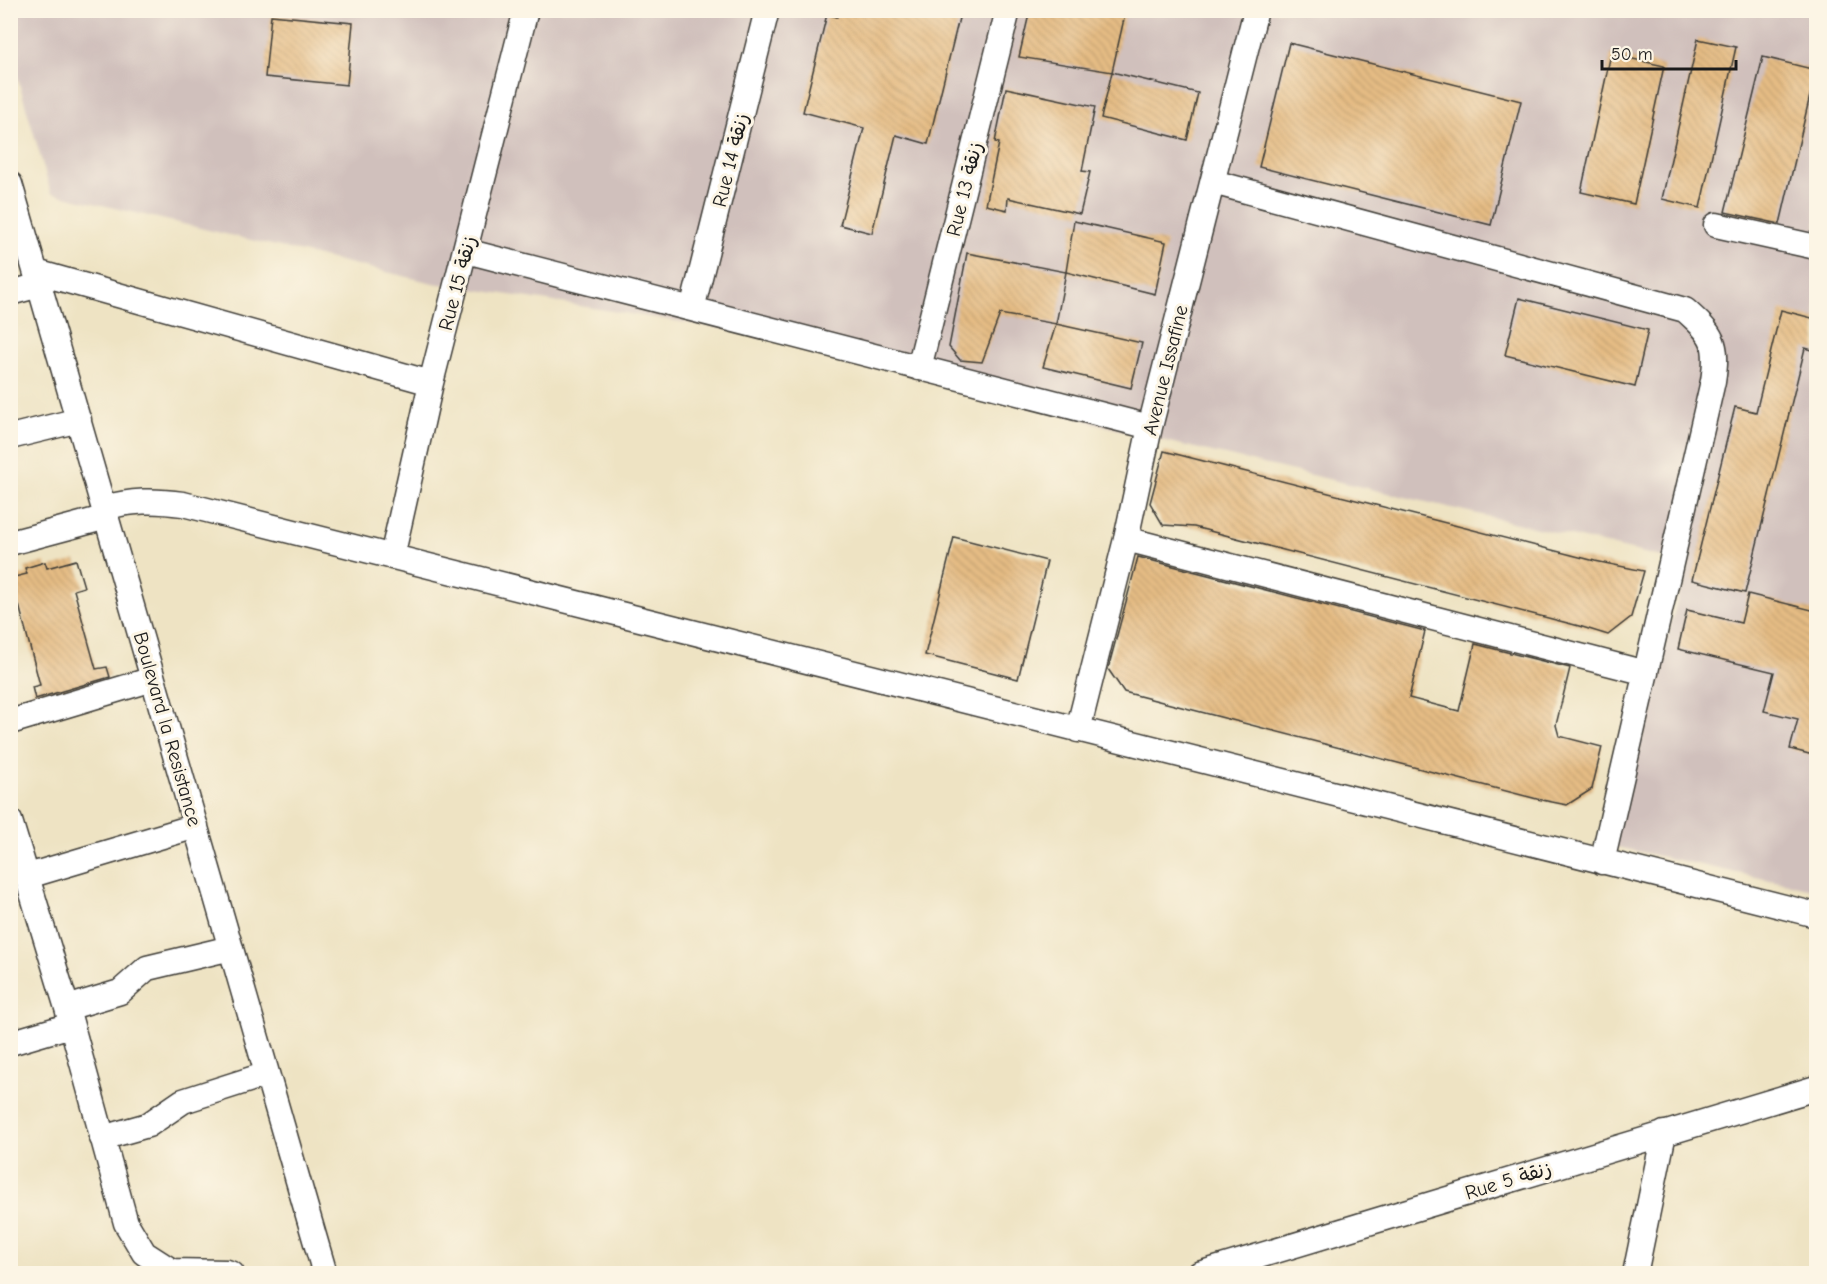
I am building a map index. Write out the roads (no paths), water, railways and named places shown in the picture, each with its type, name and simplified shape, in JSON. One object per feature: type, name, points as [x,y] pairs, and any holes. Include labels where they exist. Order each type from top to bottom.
[{"type":"street","name":"Rue 15 زنقة","points":[[392,557],[431,383],[526,10]]},
{"type":"street","name":"Rue 14 زنقة","points":[[692,309],[767,10]]},
{"type":"street","name":"Rue 13 زنقة","points":[[919,368],[1008,10]]},
{"type":"street","name":"Avenue Issafine","points":[[1078,730],[1126,539],[1150,427],[1256,10]]},
{"type":"street","points":[[1213,182],[1685,310],[1703,326],[1714,342],[1717,357],[1713,381],[1602,862]]},
{"type":"street","name":"Boulevard la Resistance","points":[[10,184],[267,1074],[317,1272]]},
{"type":"street","points":[[1716,225],[1816,247]]},
{"type":"street","points":[[466,251],[1150,427]]},
{"type":"street","points":[[10,293],[38,279],[431,383]]},
{"type":"street","points":[[10,437],[79,420]]},
{"type":"street","points":[[10,543],[135,501],[167,502],[1816,915]]},
{"type":"street","points":[[1126,539],[1646,673]]},
{"type":"street","points":[[10,722],[153,679]]},
{"type":"street","points":[[10,821],[69,1017],[126,1223],[144,1253],[172,1271],[232,1274]]},
{"type":"street","points":[[28,876],[196,826]]},
{"type":"street","points":[[10,1043],[120,992],[147,968],[231,948]]},
{"type":"street","points":[[102,1138],[148,1125],[183,1101],[267,1074]]},
{"type":"street","name":"Rue 5 زنقة","points":[[1199,1274],[1816,1088]]},
{"type":"street","points":[[1635,1274],[1664,1133]]}]
